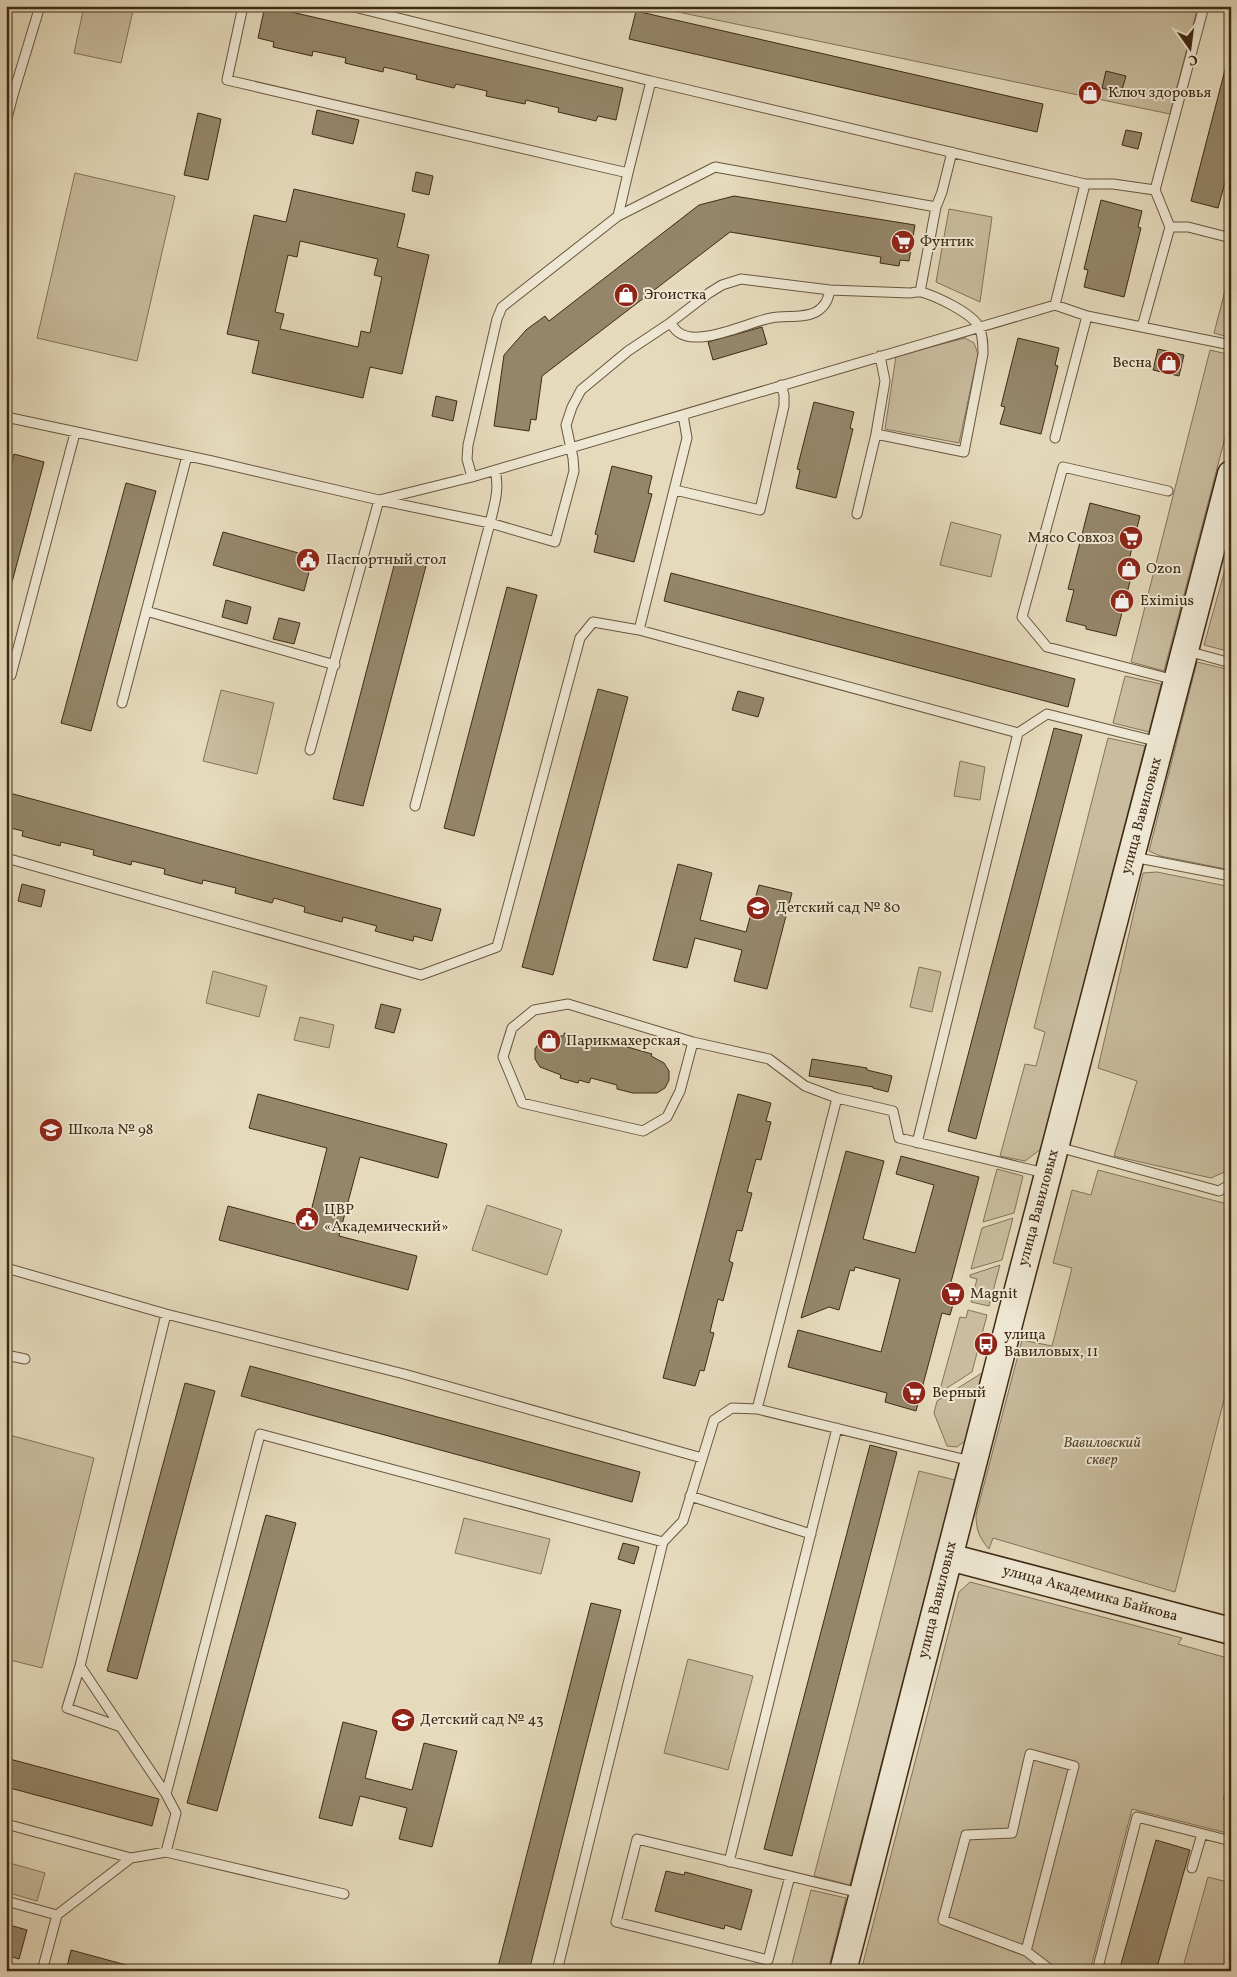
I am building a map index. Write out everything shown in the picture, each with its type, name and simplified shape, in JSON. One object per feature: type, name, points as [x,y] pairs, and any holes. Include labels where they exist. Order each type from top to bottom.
[{"type":"street","name":"улица Вавиловых","points":[[843,1971],[1055,1146],[1229,488]]},
{"type":"street","name":"улица Академика Байкова","points":[[949,1557],[1231,1631]]},
{"type":"lane","points":[[6,122],[10,97],[40,6]]},
{"type":"lane","points":[[243,6],[227,80],[628,173]]},
{"type":"lane","points":[[350,6],[651,81],[1085,184],[1113,184],[1155,190]]},
{"type":"lane","points":[[1142,327],[1170,227],[1155,190],[1204,6]]},
{"type":"lane","points":[[618,216],[651,81]]},
{"type":"lane","points":[[920,292],[936,207],[942,192],[952,152]]},
{"type":"lane","points":[[472,477],[467,459],[468,445],[497,319],[502,307],[618,216],[715,166],[936,207]]},
{"type":"lane","points":[[1055,304],[1085,184]]},
{"type":"lane","points":[[1170,227],[1188,226],[1231,238]]},
{"type":"lane","points":[[6,417],[490,523],[555,542],[574,471],[566,425],[572,406],[581,390],[628,351],[670,324],[722,285],[741,280],[830,290],[920,292],[960,309],[972,317],[979,326],[984,354],[964,452],[876,434]]},
{"type":"lane","points":[[670,324],[679,334],[707,337],[771,318],[806,316],[818,311],[826,304],[830,290]]},
{"type":"lane","points":[[379,500],[495,471],[1055,304],[1087,316],[1231,345]]},
{"type":"lane","points":[[1055,438],[1087,316]]},
{"type":"lane","points":[[857,514],[876,434],[885,381],[880,356]]},
{"type":"lane","points":[[675,490],[760,510],[784,406],[784,395],[781,385]]},
{"type":"lane","points":[[639,630],[687,438],[683,414]]},
{"type":"lane","points":[[11,675],[75,433]]},
{"type":"lane","points":[[122,703],[187,456]]},
{"type":"lane","points":[[1168,491],[1063,467],[1022,617],[1047,647],[1177,680]]},
{"type":"lane","points":[[414,806],[490,523],[498,480],[495,471]]},
{"type":"lane","points":[[310,750],[379,500]]},
{"type":"lane","points":[[146,611],[335,665]]},
{"type":"lane","points":[[6,858],[421,975],[497,947],[580,638],[593,622],[639,630],[1018,733]]},
{"type":"lane","points":[[1185,651],[1231,663]]},
{"type":"lane","points":[[918,1143],[1018,733],[1047,714],[1161,742]]},
{"type":"lane","points":[[1131,856],[1231,876]]},
{"type":"lane","points":[[693,1042],[680,1091],[667,1117],[643,1131],[522,1104],[503,1057],[512,1028],[534,1010],[568,1004],[693,1042],[769,1059],[805,1086],[837,1098],[892,1110],[899,1138],[1048,1174]]},
{"type":"lane","points":[[757,1409],[837,1098]]},
{"type":"lane","points":[[1055,1146],[1219,1191],[1231,1184]]},
{"type":"lane","points":[[6,1268],[166,1314],[404,1374],[702,1458]]},
{"type":"lane","points":[[121,1727],[67,1708],[80,1666],[166,1314]]},
{"type":"lane","points":[[6,1355],[25,1359]]},
{"type":"lane","points":[[557,1971],[663,1542],[683,1520],[714,1420],[732,1408],[757,1409],[974,1461]]},
{"type":"lane","points":[[729,1862],[837,1428]]},
{"type":"lane","points":[[166,1794],[260,1434],[663,1542]]},
{"type":"lane","points":[[690,1496],[811,1534]]},
{"type":"lane","points":[[80,1666],[166,1794],[176,1813],[166,1852]]},
{"type":"lane","points":[[1026,1950],[1074,1766],[1030,1754],[1012,1833],[966,1835],[943,1920],[1026,1950],[1052,1971]]},
{"type":"lane","points":[[1097,1971],[1137,1818],[1231,1841]]},
{"type":"lane","points":[[6,1824],[131,1858],[166,1852],[344,1894]]},
{"type":"lane","points":[[1192,1868],[1202,1834]]},
{"type":"lane","points":[[790,1876],[768,1960],[616,1922],[637,1839],[729,1862],[790,1876],[863,1894]]},
{"type":"lane","points":[[42,1971],[57,1915],[131,1858]]},
{"type":"lane","points":[[6,1900],[57,1915]]},
{"type":"green space","points":[[84,6],[134,6],[121,63],[74,53]]},
{"type":"green space","points":[[649,6],[1198,6],[1170,114]]},
{"type":"green space","points":[[75,173],[175,196],[137,361],[37,338]]},
{"type":"green space","points":[[949,209],[992,217],[980,302],[936,282]]},
{"type":"green space","points":[[1227,283],[1231,284],[1231,338],[1214,333]]},
{"type":"green space","points":[[965,338],[974,343],[978,354],[959,443],[885,429],[896,356]]},
{"type":"green space","points":[[1210,350],[1231,355],[1231,415],[1164,671],[1131,662]]},
{"type":"green space","points":[[951,522],[1001,535],[991,577],[940,565]]},
{"type":"green space","points":[[1231,548],[1231,652],[1204,645]]},
{"type":"green space","points":[[1197,662],[1231,670],[1231,870],[1160,856],[1149,851]]},
{"type":"green space","points":[[1125,676],[1161,684],[1149,732],[1113,723]]},
{"type":"green space","points":[[221,690],[274,703],[257,774],[203,761]]},
{"type":"green space","points":[[1108,738],[1145,746],[1041,1149],[1025,1161],[1000,1156],[1025,1064],[1036,1066],[1045,1032],[1034,1028]]},
{"type":"green space","points":[[960,761],[985,767],[980,800],[954,796]]},
{"type":"green space","points":[[1157,872],[1231,887],[1231,1169],[1211,1178],[1114,1156],[1137,1081],[1098,1068],[1143,873]]},
{"type":"green space","points":[[919,967],[941,972],[932,1012],[910,1007]]},
{"type":"green space","points":[[213,971],[267,986],[259,1017],[206,1003]]},
{"type":"green space","points":[[300,1017],[334,1025],[329,1048],[294,1040]]},
{"type":"green space","points":[[997,1169],[1023,1176],[1014,1213],[983,1222]]},
{"type":"green space","name":"Вавиловский сквер","points":[[1098,1170],[1231,1205],[1231,1372],[1175,1592],[993,1538],[989,1549],[980,1537],[977,1525],[976,1515],[1022,1340],[1052,1346],[1072,1268],[1053,1263],[1072,1190],[1091,1195]]},
{"type":"green space","points":[[487,1205],[562,1230],[547,1275],[472,1250]]},
{"type":"green space","points":[[1013,1218],[1002,1260],[971,1269],[982,1228]]},
{"type":"green space","points":[[1000,1265],[989,1306],[971,1302],[977,1279],[970,1277],[970,1275]]},
{"type":"green space","points":[[968,1310],[987,1315],[972,1372],[939,1393],[960,1317],[966,1318]]},
{"type":"green space","points":[[982,1373],[965,1441],[957,1447],[947,1446],[934,1413],[937,1401]]},
{"type":"green space","points":[[6,1434],[94,1458],[42,1668],[6,1659]]},
{"type":"green space","points":[[919,1471],[955,1480],[850,1885],[814,1876]]},
{"type":"green space","points":[[464,1518],[550,1539],[541,1574],[455,1553]]},
{"type":"green space","points":[[970,1582],[1182,1638],[1178,1644],[1231,1659],[1231,1774],[1223,1800],[1231,1803],[1231,1830],[1227,1833],[1132,1809],[1090,1971],[861,1971],[959,1592]]},
{"type":"green space","points":[[688,1659],[753,1676],[728,1770],[664,1753]]},
{"type":"green space","points":[[6,1862],[45,1873],[37,1901],[6,1892]]},
{"type":"green space","points":[[1208,1877],[1231,1883],[1231,1971],[1213,1971],[1184,1963]]},
{"type":"green space","points":[[811,1890],[846,1898],[828,1971],[790,1971]]},
{"type":"building","points":[[265,6],[623,88],[616,120],[598,116],[596,121],[558,112],[559,108],[526,100],[525,104],[486,96],[487,91],[456,84],[454,88],[416,79],[417,75],[384,67],[383,72],[345,63],[346,58],[313,51],[312,56],[273,47],[274,42],[258,38]]},
{"type":"building","points":[[636,11],[1043,104],[1037,132],[629,39]]},
{"type":"building","points":[[1226,66],[1231,67],[1231,160],[1218,208],[1191,201]]},
{"type":"building","points":[[1106,71],[1126,76],[1121,93],[1102,88]]},
{"type":"building","points":[[317,110],[359,120],[353,144],[312,134]]},
{"type":"building","points":[[198,113],[221,119],[208,180],[184,175]]},
{"type":"building","points":[[1126,130],[1142,133],[1138,149],[1122,145]]},
{"type":"building","points":[[416,172],[433,176],[429,195],[412,191]]},
{"type":"building","points":[[294,189],[405,214],[397,247],[429,255],[402,374],[370,367],[363,398],[252,373],[259,341],[227,334],[254,215],[286,222]],"holes":[[[300,241],[378,259],[374,275],[382,277],[370,333],[361,331],[358,347],[280,329],[284,314],[275,312],[288,255],[297,257]]]},
{"type":"building","points":[[734,196],[915,225],[909,261],[900,260],[899,266],[880,263],[881,257],[730,232],[542,376],[536,420],[531,419],[529,431],[494,426],[504,355],[526,330],[545,316],[549,321],[699,205]]},
{"type":"building","points":[[1101,200],[1142,211],[1138,227],[1141,228],[1124,297],[1084,287],[1088,270],[1084,269]]},
{"type":"building","points":[[762,327],[767,344],[713,360],[708,342]]},
{"type":"building","points":[[1018,338],[1059,348],[1055,365],[1058,366],[1041,434],[1000,424],[1005,407],[1001,406]]},
{"type":"building","name":"Весна","points":[[1158,349],[1184,355],[1179,376],[1153,370]]},
{"type":"building","points":[[436,396],[457,401],[453,421],[432,416]]},
{"type":"building","points":[[814,402],[854,412],[850,428],[853,429],[836,498],[796,488],[800,470],[797,469]]},
{"type":"building","points":[[14,454],[44,462],[11,586],[6,585],[6,484]]},
{"type":"building","points":[[612,466],[652,476],[648,493],[652,494],[634,562],[594,552],[598,535],[595,534]]},
{"type":"building","points":[[126,483],[156,491],[91,731],[61,723]]},
{"type":"building","points":[[1090,503],[1140,516],[1129,560],[1135,562],[1116,636],[1086,629],[1086,626],[1066,621],[1074,590],[1068,589]]},
{"type":"building","points":[[223,532],[313,557],[304,591],[213,565]]},
{"type":"building","points":[[396,558],[426,566],[363,806],[333,799]]},
{"type":"building","points":[[671,573],[1075,679],[1068,707],[664,601]]},
{"type":"building","points":[[507,587],[537,595],[474,836],[444,828]]},
{"type":"building","points":[[226,600],[251,607],[247,624],[222,617]]},
{"type":"building","points":[[279,618],[300,623],[294,644],[273,639]]},
{"type":"building","points":[[598,689],[628,697],[553,975],[522,967]]},
{"type":"building","points":[[738,691],[764,698],[758,717],[732,710]]},
{"type":"building","points":[[1054,728],[1082,735],[976,1139],[948,1131]]},
{"type":"building","points":[[6,792],[441,909],[432,941],[414,936],[413,941],[375,931],[377,926],[343,917],[342,922],[304,912],[305,907],[274,898],[272,903],[235,893],[236,888],[203,880],[202,884],[164,874],[165,869],[132,861],[131,865],[93,855],[94,850],[61,842],[60,846],[22,836],[23,831],[6,827]]},
{"type":"building","points":[[678,864],[712,873],[700,920],[746,932],[759,885],[792,893],[767,989],[734,981],[742,950],[695,938],[687,968],[653,960]]},
{"type":"building","points":[[22,884],[45,890],[41,907],[18,901]]},
{"type":"building","points":[[381,1004],[401,1009],[394,1033],[375,1028]]},
{"type":"building","points":[[564,1033],[605,1044],[606,1041],[652,1054],[651,1056],[664,1063],[669,1071],[669,1080],[665,1088],[657,1093],[633,1093],[617,1089],[617,1085],[591,1078],[589,1083],[579,1080],[578,1083],[560,1078],[561,1075],[540,1067],[535,1059],[535,1049],[540,1041],[548,1036],[564,1036]]},
{"type":"building","points":[[812,1059],[867,1068],[867,1070],[892,1076],[888,1092],[873,1087],[809,1076]]},
{"type":"building","points":[[258,1094],[447,1144],[438,1178],[360,1157],[339,1236],[417,1256],[408,1290],[219,1240],[228,1206],[307,1227],[327,1148],[249,1128]]},
{"type":"building","points":[[738,1094],[771,1103],[766,1121],[771,1122],[761,1160],[756,1159],[747,1192],[752,1193],[742,1231],[737,1230],[729,1261],[733,1263],[723,1301],[718,1299],[710,1332],[714,1333],[704,1371],[700,1370],[695,1386],[663,1378]]},
{"type":"building","points":[[846,1151],[884,1161],[863,1239],[915,1253],[934,1185],[896,1174],[901,1156],[979,1177],[951,1282],[959,1284],[950,1315],[942,1313],[916,1411],[885,1402],[887,1393],[788,1367],[798,1330],[881,1352],[900,1279],[855,1267],[854,1271],[850,1270],[839,1310],[829,1307],[801,1318]]},
{"type":"building","points":[[250,1366],[640,1472],[632,1502],[241,1396]]},
{"type":"building","points":[[185,1383],[215,1391],[137,1679],[107,1671]]},
{"type":"building","points":[[870,1445],[897,1452],[792,1856],[764,1849]]},
{"type":"building","points":[[266,1515],[296,1523],[217,1811],[187,1803]]},
{"type":"building","points":[[623,1543],[639,1547],[634,1564],[618,1559]]},
{"type":"building","points":[[591,1603],[621,1610],[529,1971],[497,1971]]},
{"type":"building","name":"Детский сад № 43","points":[[343,1722],[377,1731],[365,1778],[412,1790],[424,1743],[457,1751],[432,1847],[399,1839],[407,1808],[360,1796],[352,1826],[319,1818]]},
{"type":"building","points":[[6,1758],[159,1799],[152,1826],[6,1787]]},
{"type":"building","points":[[1156,1840],[1190,1850],[1156,1971],[1119,1971]]},
{"type":"building","points":[[666,1871],[684,1875],[685,1872],[752,1890],[741,1930],[725,1925],[724,1929],[655,1911]]},
{"type":"building","points":[[6,1924],[27,1930],[19,1959],[6,1955]]},
{"type":"building","points":[[71,1950],[130,1966],[130,1971],[66,1971]]},
{"type":"place","name":"Ключ здоровья","points":[[1090,93]]},
{"type":"place","name":"Фунтик","points":[[903,242]]},
{"type":"place","name":"Эгоистка","points":[[626,295]]},
{"type":"place","name":"Весна","points":[[1169,363]]},
{"type":"place","name":"Мясо Совхоз","points":[[1131,538]]},
{"type":"place","name":"Паспортный стол","points":[[308,560]]},
{"type":"place","name":"Ozon","points":[[1129,569]]},
{"type":"place","name":"Eximius","points":[[1122,601]]},
{"type":"place","name":"Детский сад № 80","points":[[758,908]]},
{"type":"place","name":"Парикмахерская","points":[[549,1041]]},
{"type":"place","name":"Школа № 98","points":[[51,1130]]},
{"type":"place","name":"ЦВР «Академический»","points":[[307,1219]]},
{"type":"place","name":"Magnit","points":[[953,1294]]},
{"type":"place","name":"улица Вавиловых, 11","points":[[986,1344]]},
{"type":"place","name":"Верный","points":[[914,1393]]},
{"type":"place","name":"Детский сад № 43","points":[[403,1720]]}]
